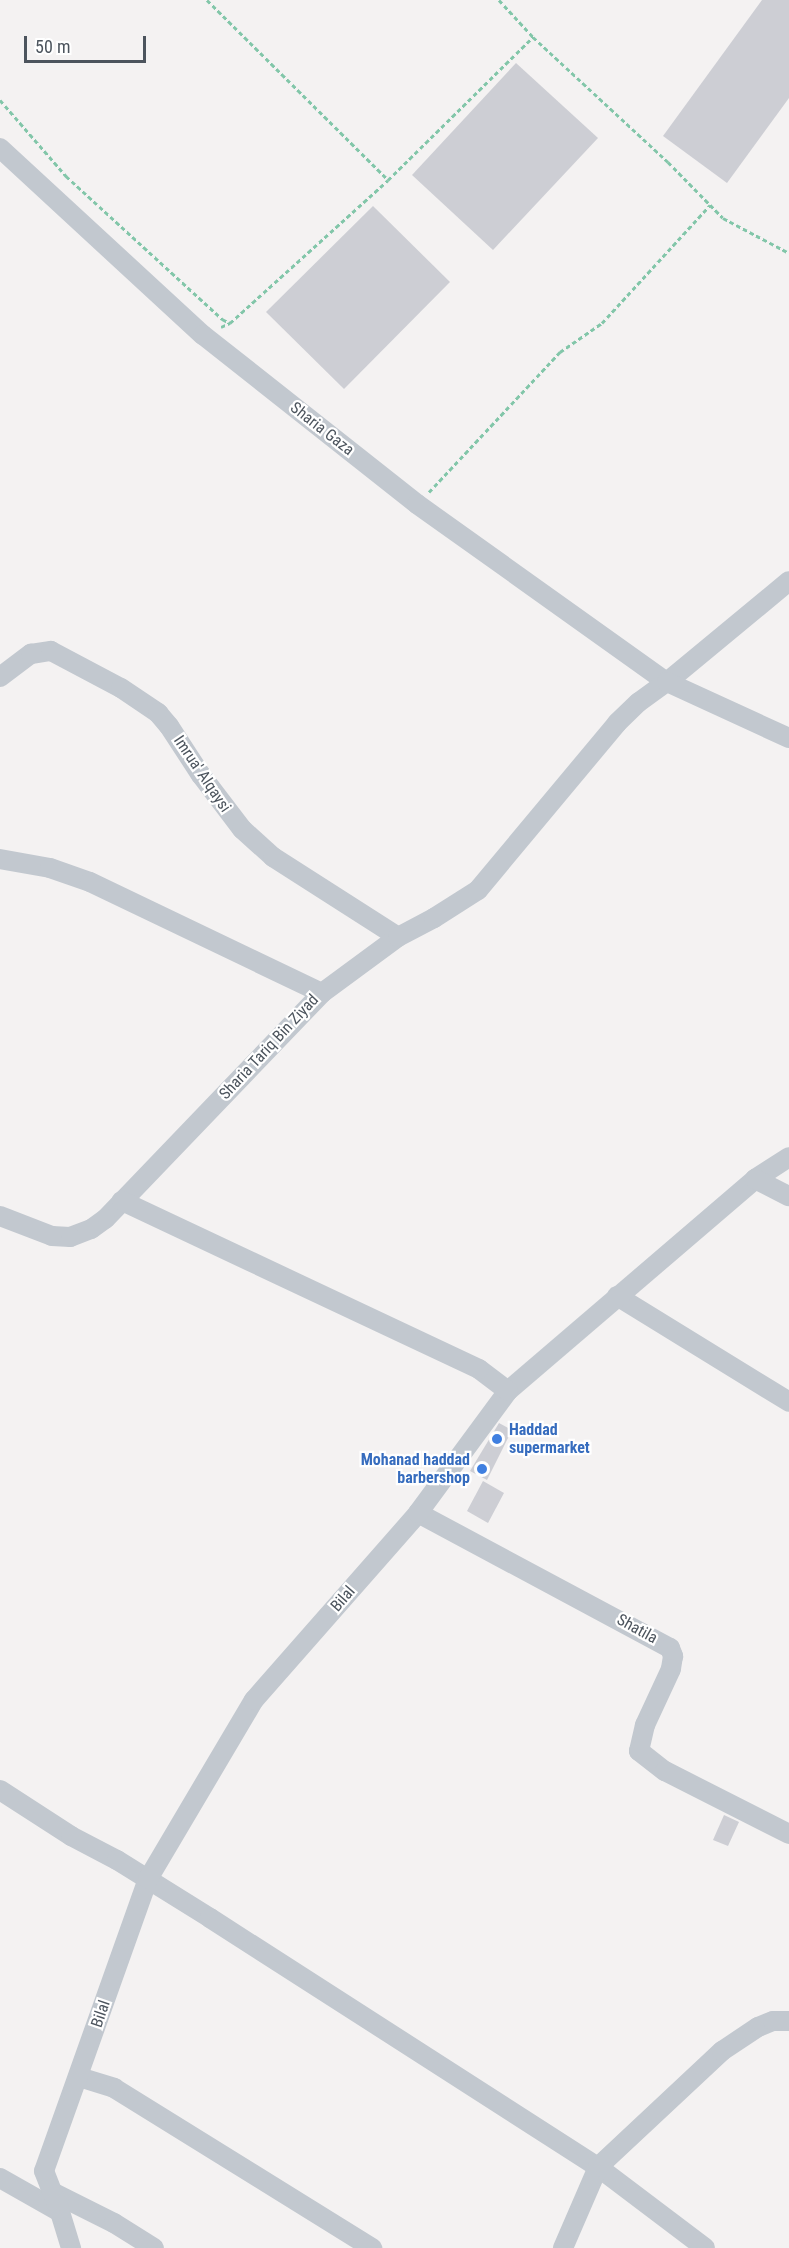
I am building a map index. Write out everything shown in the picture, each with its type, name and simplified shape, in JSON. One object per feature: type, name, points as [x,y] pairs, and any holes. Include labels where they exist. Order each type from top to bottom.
[{"type":"street","name":"Sharia Gaza","points":[[0,148],[203,335],[417,504],[668,682],[789,738]]},
{"type":"street","points":[[322,993],[398,938],[478,890],[618,723],[639,702],[668,682],[789,581]]},
{"type":"street","name":"Imrua' Alqaysi","points":[[0,677],[31,654],[51,651],[121,688],[158,713],[242,829],[273,857],[398,938]]},
{"type":"street","name":"Sharia Tariq Bin Ziyad","points":[[0,859],[51,868],[90,882],[322,993],[122,1201],[90,1229],[70,1237],[52,1236],[0,1216]]},
{"type":"street","name":"Bilal","points":[[44,2170],[148,1879],[254,1700],[418,1513],[508,1391],[755,1179],[789,1157]]},
{"type":"street","points":[[755,1179],[789,1196]]},
{"type":"street","points":[[122,1201],[469,1364],[508,1391]]},
{"type":"street","points":[[617,1296],[789,1402]]},
{"type":"street","name":"Shatila","points":[[418,1513],[670,1648],[673,1656],[671,1669],[645,1725],[639,1751],[665,1771],[789,1834]]},
{"type":"street","points":[[0,1790],[71,1836],[148,1879],[598,2167],[705,2248]]},
{"type":"street","points":[[563,2248],[598,2167],[722,2051],[758,2027],[773,2021],[789,2021]]},
{"type":"street","points":[[79,2077],[114,2088],[372,2248]]},
{"type":"street","points":[[8,2182],[39,2180],[44,2170]]},
{"type":"street","points":[[44,2170],[54,2193],[71,2248]]},
{"type":"street","points":[[8,2182],[60,2212]]},
{"type":"street","points":[[54,2193],[114,2223],[154,2248]]},
{"type":"path","points":[[207,0],[388,180]]},
{"type":"path","points":[[499,0],[533,37],[723,218],[789,253]]},
{"type":"path","points":[[203,335],[230,323],[388,180],[533,37]]},
{"type":"path","points":[[0,100],[66,176],[222,319],[230,323]]},
{"type":"path","points":[[417,504],[560,352],[602,323],[710,205]]},
{"type":"building","points":[[762,0],[789,0],[789,98],[727,183],[663,136]]},
{"type":"building","points":[[516,63],[598,138],[493,250],[412,175]]},
{"type":"building","points":[[373,206],[450,282],[344,389],[266,312]]},
{"type":"building","points":[[499,1423],[512,1430],[487,1480],[470,1471]]},
{"type":"building","points":[[483,1481],[504,1493],[488,1523],[467,1511]]},
{"type":"building","points":[[724,1815],[739,1822],[728,1846],[713,1840]]},
{"type":"place","name":"Haddad supermarket","points":[[497,1439]]},
{"type":"place","name":"Mohanad haddad barbershop","points":[[482,1469]]}]
